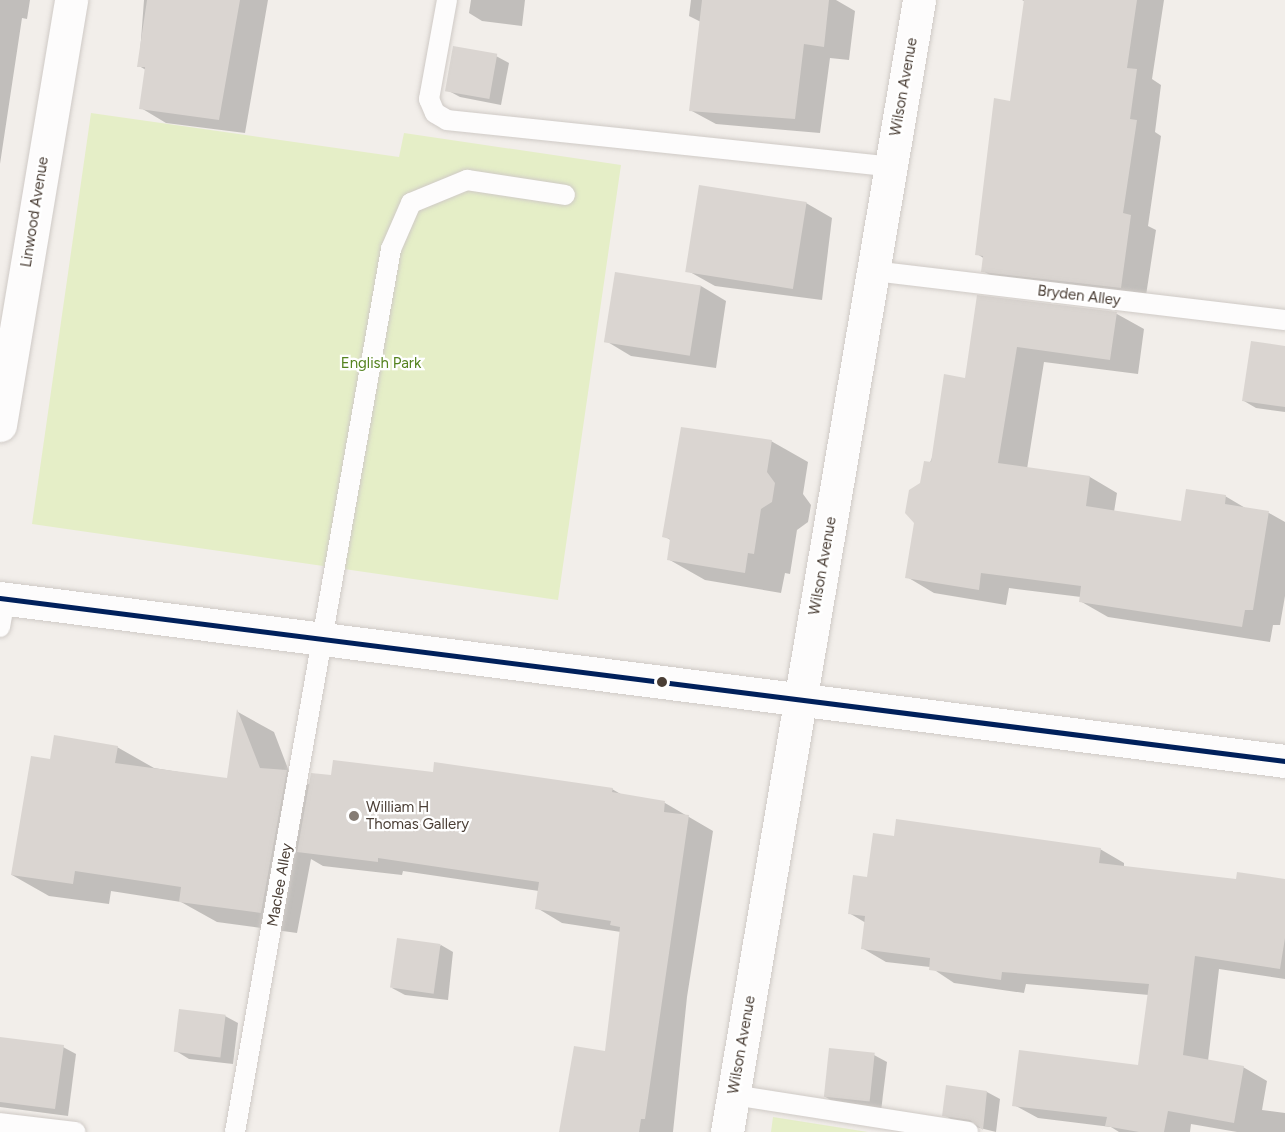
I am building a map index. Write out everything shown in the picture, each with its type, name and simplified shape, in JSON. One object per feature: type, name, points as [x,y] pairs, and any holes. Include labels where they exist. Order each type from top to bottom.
[{"type":"street","name":"Linwood Avenue","points":[[0,425],[71,0]]},
{"type":"street","name":"Wilson Avenue","points":[[727,1132],[919,0]]},
{"type":"street","points":[[2,608],[324,639],[1285,761]]},
{"type":"lane","points":[[447,0],[429,99],[435,113],[447,120],[891,167]]},
{"type":"lane","name":"Maclee Alley","points":[[235,1132],[324,639],[391,249],[411,203],[467,180],[565,195]]},
{"type":"lane","name":"Bryden Alley","points":[[874,271],[1285,320]]},
{"type":"lane","points":[[733,1095],[969,1132]]},
{"type":"lane","points":[[0,1123],[75,1132]]},
{"type":"green space","name":"English Park","points":[[91,113],[399,157],[404,133],[621,165],[558,600],[32,524]]},
{"type":"green space","points":[[773,1117],[868,1132],[771,1132]]},
{"type":"building","points":[[147,0],[240,0],[219,120],[139,109],[145,67],[137,67]]},
{"type":"building","points":[[702,0],[829,0],[824,47],[804,44],[795,119],[689,111]]},
{"type":"building","points":[[1024,0],[1137,0],[1127,68],[1137,69],[1130,119],[1137,120],[1123,213],[1131,215],[1121,288],[981,272],[983,256],[975,255],[994,98],[1010,101]]},
{"type":"building","points":[[453,46],[497,54],[489,99],[445,91]]},
{"type":"building","points":[[699,185],[807,202],[793,289],[685,272]]},
{"type":"building","points":[[615,272],[701,286],[690,356],[604,342]]},
{"type":"building","points":[[977,295],[1117,312],[1110,360],[1017,347],[998,463],[1090,476],[1086,506],[1181,521],[1186,489],[1226,495],[1225,504],[1269,511],[1253,610],[1245,610],[1242,627],[1079,602],[1081,586],[981,573],[979,590],[905,578],[914,523],[905,513],[909,490],[920,483],[924,461],[931,462],[944,374],[965,378]]},
{"type":"building","points":[[1251,341],[1285,346],[1285,407],[1242,401]]},
{"type":"building","points":[[681,427],[772,440],[767,472],[775,483],[772,502],[761,509],[754,554],[748,553],[745,573],[667,560],[670,539],[662,537]]},
{"type":"building","points":[[237,709],[260,768],[287,770],[261,913],[179,902],[181,887],[75,871],[73,884],[11,875],[31,756],[50,759],[54,735],[118,746],[115,763],[227,778]]},
{"type":"building","points":[[333,760],[433,772],[434,762],[613,788],[612,792],[665,801],[664,812],[689,815],[645,1119],[641,1119],[639,1132],[559,1132],[574,1046],[605,1051],[620,927],[610,925],[611,921],[535,909],[539,882],[378,858],[378,862],[297,852],[311,773],[331,775]]},
{"type":"building","points":[[896,819],[1101,848],[1099,863],[1236,879],[1237,872],[1285,879],[1285,938],[1280,969],[1195,956],[1183,1055],[1244,1066],[1234,1123],[1168,1111],[1164,1132],[1139,1132],[1105,1126],[1107,1117],[1012,1106],[1019,1050],[1138,1065],[1149,984],[1002,972],[1001,980],[929,970],[930,958],[861,949],[865,916],[848,914],[853,875],[867,877],[873,833],[894,836]]},
{"type":"building","points":[[397,938],[441,944],[434,994],[390,988]]},
{"type":"building","points":[[179,1009],[226,1015],[220,1057],[174,1052]]},
{"type":"building","points":[[0,1037],[64,1045],[55,1109],[0,1102]]},
{"type":"building","points":[[829,1048],[875,1053],[870,1102],[824,1097]]},
{"type":"building","points":[[946,1085],[987,1091],[983,1130],[970,1120],[942,1116]]},
{"type":"transit line","points":[[0,598],[1285,761]]},
{"type":"place","name":"William H Thomas Gallery","points":[[354,816]]}]
